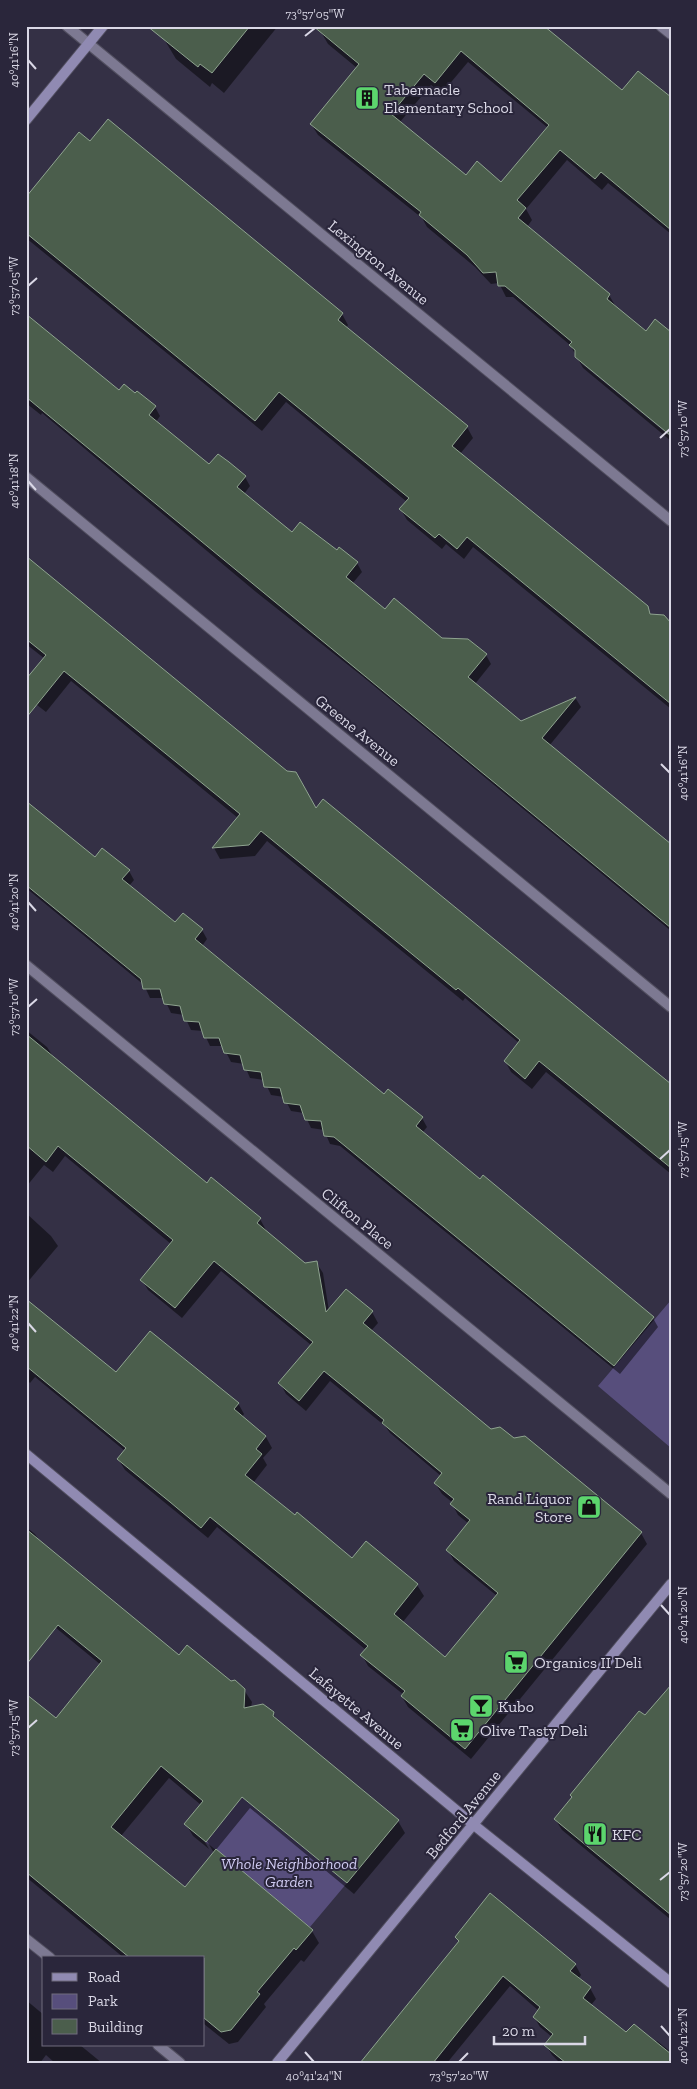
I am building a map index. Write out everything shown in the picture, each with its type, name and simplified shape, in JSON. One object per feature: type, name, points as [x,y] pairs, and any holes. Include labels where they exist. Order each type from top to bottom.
[{"type":"main road","points":[[26,120],[103,26]]},
{"type":"main road","name":"Lafayette Avenue","points":[[26,1454],[474,1825],[671,1984]]},
{"type":"main road","name":"Bedford Avenue","points":[[277,2063],[671,1584]]},
{"type":"street","name":"Lexington Avenue","points":[[67,26],[671,521]]},
{"type":"street","points":[[661,26],[671,34]]},
{"type":"street","name":"Greene Avenue","points":[[26,478],[671,1007]]},
{"type":"street","name":"Clifton Place","points":[[26,965],[671,1494]]},
{"type":"street","points":[[26,1939],[47,1956]]},
{"type":"street","points":[[159,2046],[180,2063]]},
{"type":"green space","points":[[671,1300],[671,1448],[598,1386]]},
{"type":"green space","name":"Whole Neighborhood Garden","points":[[242,1797],[347,1883],[310,1927],[206,1842]]},
{"type":"building","points":[[147,26],[250,26],[212,73],[200,64],[198,67]]},
{"type":"building","points":[[313,26],[544,26],[622,90],[638,71],[671,97],[671,230],[601,172],[595,179],[560,150],[517,200],[526,208],[518,218],[610,294],[607,299],[646,331],[655,319],[671,332],[671,436],[575,357],[575,350],[569,345],[572,342],[505,286],[498,286],[496,272],[483,273],[467,255],[419,215],[421,212],[310,124],[359,64]],"holes":[[[461,51],[549,125],[501,182],[477,161],[466,175],[391,114],[424,74],[435,83]]]},
{"type":"building","points":[[108,119],[343,313],[338,320],[468,426],[452,446],[648,606],[650,614],[664,615],[671,623],[671,704],[467,537],[457,549],[439,534],[435,538],[399,509],[409,498],[279,392],[255,421],[26,233],[26,197],[79,132],[90,141]]},
{"type":"building","points":[[26,314],[119,390],[124,384],[135,393],[137,391],[156,406],[149,415],[209,464],[218,454],[229,462],[246,476],[237,487],[292,532],[300,522],[337,550],[339,547],[358,562],[346,577],[385,609],[394,598],[442,638],[468,639],[487,654],[468,677],[521,721],[576,697],[542,738],[671,844],[671,928],[26,397]]},
{"type":"building","points":[[26,556],[287,771],[296,772],[316,808],[323,799],[671,1084],[671,1168],[539,1061],[525,1079],[504,1061],[520,1040],[458,988],[456,990],[261,831],[249,845],[212,848],[240,814],[64,671],[26,718],[26,679],[46,655],[26,639]]},
{"type":"building","points":[[26,801],[95,857],[102,848],[130,870],[122,879],[175,922],[183,913],[203,929],[195,939],[384,1094],[388,1089],[423,1117],[416,1126],[480,1179],[483,1175],[654,1317],[614,1366],[334,1137],[324,1136],[321,1121],[305,1120],[300,1105],[284,1103],[280,1088],[264,1087],[261,1072],[244,1070],[240,1055],[224,1053],[219,1038],[204,1038],[199,1022],[184,1021],[180,1006],[164,1004],[160,989],[143,989],[141,979],[26,885]]},
{"type":"building","points":[[26,1034],[207,1183],[211,1177],[261,1218],[257,1223],[305,1263],[317,1261],[326,1312],[346,1289],[373,1311],[363,1323],[491,1429],[500,1427],[514,1438],[525,1436],[642,1532],[465,1749],[401,1696],[405,1691],[360,1655],[368,1646],[210,1517],[201,1528],[117,1459],[126,1448],[26,1366],[26,1299],[116,1372],[150,1331],[239,1403],[234,1409],[266,1436],[256,1449],[262,1454],[245,1475],[295,1515],[297,1512],[352,1558],[366,1541],[418,1584],[394,1614],[445,1657],[498,1593],[446,1550],[470,1520],[450,1504],[454,1499],[434,1483],[442,1473],[382,1423],[384,1420],[324,1371],[299,1401],[278,1383],[313,1342],[214,1261],[175,1308],[140,1280],[173,1240],[58,1146],[46,1162],[26,1145]]},
{"type":"building","points":[[26,1529],[179,1655],[187,1645],[231,1681],[235,1680],[245,1689],[244,1708],[263,1704],[274,1712],[273,1716],[399,1820],[347,1883],[242,1797],[206,1842],[184,1824],[203,1801],[161,1766],[111,1827],[185,1887],[216,1849],[313,1930],[296,1950],[294,1948],[257,1992],[260,1994],[231,2030],[221,2032],[205,2019],[205,1956],[128,1956],[26,1872],[26,1694],[56,1718],[102,1661],[58,1625],[26,1665]]},
{"type":"building","points":[[671,1685],[671,1915],[554,1819],[572,1797],[570,1795],[639,1711],[645,1715]]},
{"type":"building","points":[[490,1893],[576,1964],[570,1971],[591,1987],[583,1998],[626,2032],[634,2024],[671,2054],[671,2063],[566,2063],[544,2045],[553,2034],[533,2017],[540,2007],[503,1976],[433,2063],[360,2063],[459,1941],[455,1937]]},
{"type":"place","name":"Tabernacle Elementary School","points":[[367,98]]},
{"type":"place","name":"Rand Liquor Store","points":[[589,1507]]},
{"type":"place","name":"Organics II Deli","points":[[516,1662]]},
{"type":"place","name":"Kubo","points":[[481,1706]]},
{"type":"place","name":"Olive Tasty Deli","points":[[462,1730]]},
{"type":"place","name":"KFC","points":[[595,1834]]}]
